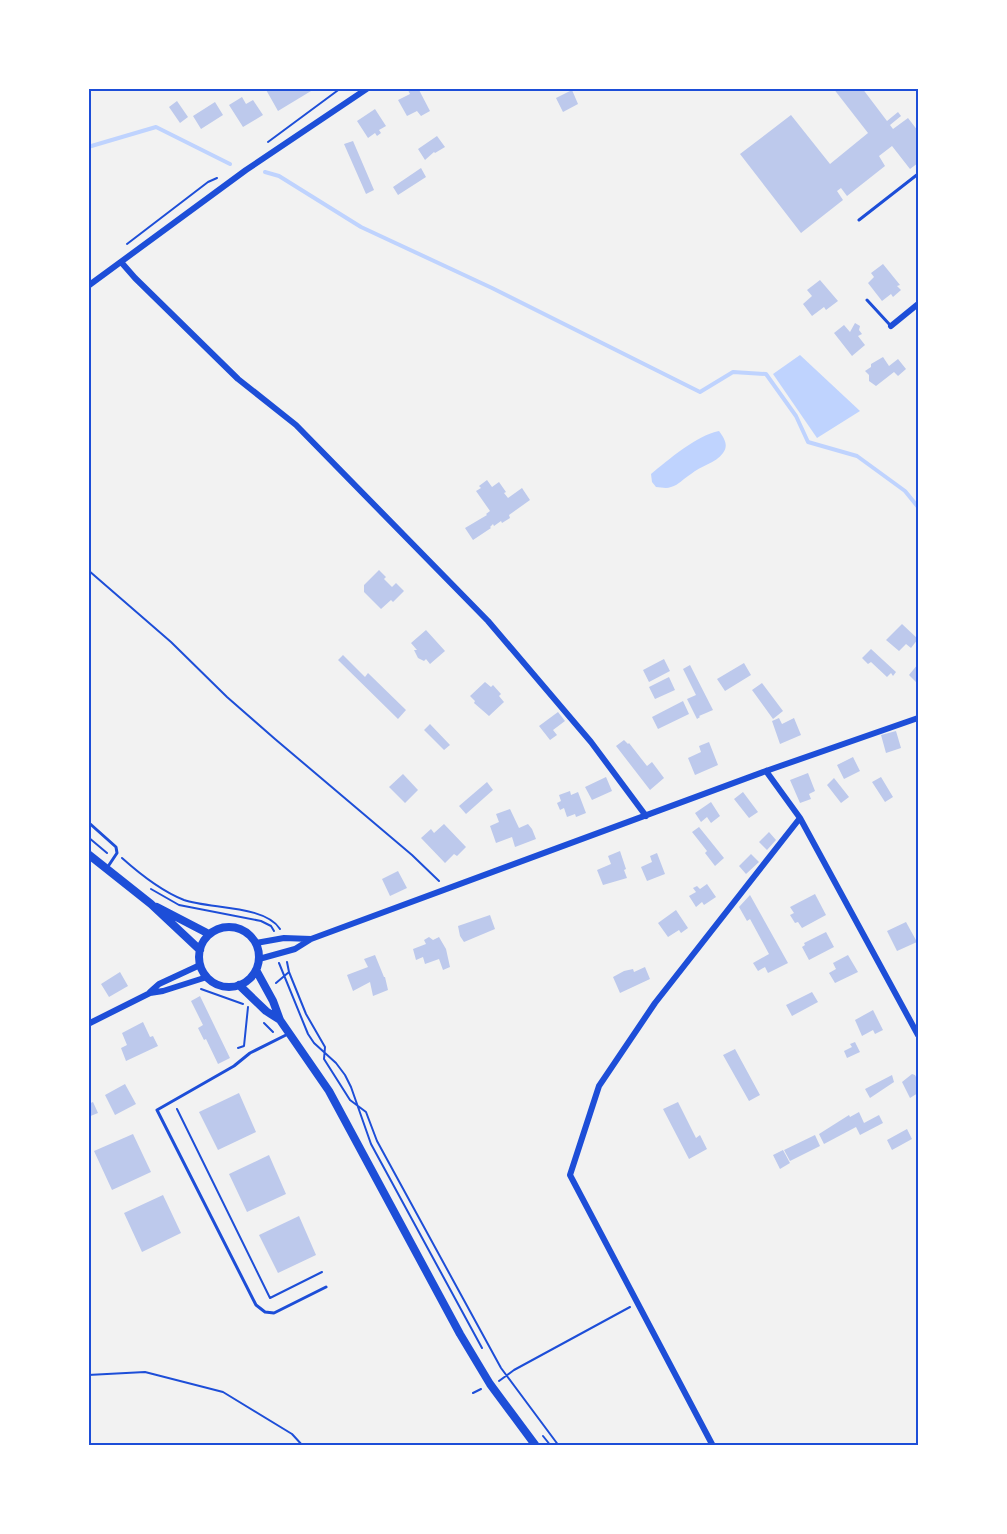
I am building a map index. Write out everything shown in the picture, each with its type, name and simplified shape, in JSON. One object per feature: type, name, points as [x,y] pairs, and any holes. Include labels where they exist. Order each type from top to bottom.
[{"type":"street","points":[[88,286],[246,170],[368,88]]},
{"type":"street","points":[[121,262],[238,379],[296,425],[488,621],[591,742],[646,816]]},
{"type":"street","points":[[891,326],[918,304]]},
{"type":"street","points":[[259,959],[295,949],[311,939],[766,771],[918,718]]},
{"type":"street","points":[[766,771],[800,818],[918,1035]]},
{"type":"street","points":[[713,1446],[570,1175],[599,1086],[655,1003],[800,818]]},
{"type":"street","points":[[88,854],[151,904],[200,950]]},
{"type":"street","points":[[151,904],[209,934]]},
{"type":"street","points":[[226,927],[235,927],[250,936],[256,943],[259,959],[256,970],[239,985],[222,986],[207,977],[200,965],[200,950],[209,934],[226,927]]},
{"type":"street","points":[[256,943],[284,938],[311,939]]},
{"type":"street","points":[[150,993],[159,984],[200,965]]},
{"type":"street","points":[[256,970],[273,1001],[280,1020],[329,1091],[460,1334],[490,1384],[536,1446]]},
{"type":"street","points":[[88,1024],[150,993],[207,977]]},
{"type":"street","points":[[239,985],[266,1011],[280,1020]]},
{"type":"lane","points":[[859,220],[918,174]]},
{"type":"lane","points":[[867,300],[891,326]]},
{"type":"lane","points":[[88,822],[116,847],[117,853],[106,869]]},
{"type":"lane","points":[[290,1033],[245,1056],[234,1066],[157,1110],[256,1305],[265,1312],[274,1313],[326,1287]]},
{"type":"path","points":[[260,148],[340,88]]},
{"type":"path","points":[[122,248],[203,186],[219,177]]},
{"type":"path","points":[[88,570],[171,642],[267,732],[412,855],[447,889]]},
{"type":"path","points":[[117,853],[150,882],[184,900],[266,916],[278,925],[284,938]]},
{"type":"path","points":[[286,955],[289,972],[306,1014],[325,1047],[324,1059],[350,1100],[366,1112],[370,1126],[388,1162],[474,1322],[507,1375],[559,1446]]},
{"type":"path","points":[[269,989],[289,972]]},
{"type":"path","points":[[192,986],[250,1005],[254,1013]]},
{"type":"path","points":[[245,1056],[244,1046],[250,1005]]},
{"type":"path","points":[[260,1019],[278,1038]]},
{"type":"path","points":[[238,1048],[244,1046]]},
{"type":"path","points":[[175,1106],[270,1298],[322,1272]]},
{"type":"path","points":[[473,1393],[638,1303]]},
{"type":"path","points":[[88,1375],[145,1372],[223,1392],[292,1434],[303,1446]]},
{"type":"water","points":[[800,355],[860,411],[817,438],[773,374]]},
{"type":"water","points":[[719,431],[726,444],[720,456],[674,486],[656,487],[652,482],[651,474],[701,437]]},
{"type":"building","points":[[265,88],[316,88],[278,111]]},
{"type":"building","points":[[407,88],[418,88],[430,111],[421,116],[417,111],[407,116],[398,100],[410,94]]},
{"type":"building","points":[[833,88],[862,88],[887,121],[898,112],[901,116],[890,125],[893,129],[908,118],[918,131],[918,163],[910,169],[892,146],[879,156],[885,166],[847,196],[841,188],[837,191],[843,200],[801,233],[740,154],[791,115],[830,164],[868,133]]},
{"type":"building","points":[[572,90],[578,104],[563,112],[556,98]]},
{"type":"building","points":[[242,97],[246,104],[253,100],[263,115],[243,127],[229,105]]},
{"type":"building","points":[[177,101],[188,117],[180,123],[169,107]]},
{"type":"building","points":[[215,102],[223,115],[201,129],[193,116]]},
{"type":"building","points":[[375,109],[386,126],[379,130],[381,133],[377,136],[375,133],[368,138],[357,121]]},
{"type":"building","points":[[437,136],[445,147],[434,152],[425,160],[418,149]]},
{"type":"building","points":[[353,141],[374,190],[366,194],[344,144]]},
{"type":"building","points":[[421,168],[426,177],[398,195],[393,187]]},
{"type":"building","points":[[883,264],[900,285],[897,286],[901,290],[893,297],[891,294],[882,301],[868,283],[874,277],[871,273]]},
{"type":"building","points":[[820,280],[838,301],[812,316],[803,304],[812,296],[807,290]]},
{"type":"building","points":[[855,323],[860,326],[859,330],[862,334],[858,336],[865,345],[852,356],[834,333],[844,325],[850,332]]},
{"type":"building","points":[[883,357],[889,366],[898,359],[906,369],[898,376],[894,372],[876,386],[869,381],[869,375],[865,371],[871,367],[871,364]]},
{"type":"building","points":[[487,480],[492,487],[499,482],[508,498],[522,488],[530,500],[509,515],[510,518],[494,526],[493,524],[491,528],[473,540],[465,528],[490,511],[476,491]]},
{"type":"building","points":[[379,570],[392,587],[396,583],[404,591],[393,602],[391,600],[381,609],[364,592],[364,585]]},
{"type":"building","points":[[902,624],[918,639],[911,648],[906,644],[899,651],[886,640]]},
{"type":"building","points":[[426,630],[445,651],[430,664],[426,659],[424,661],[418,658],[414,650],[417,650],[411,643]]},
{"type":"building","points":[[871,649],[896,672],[893,676],[891,673],[887,677],[871,662],[868,664],[862,658]]},
{"type":"building","points":[[343,655],[365,677],[368,673],[406,710],[398,719],[338,660]]},
{"type":"building","points":[[664,659],[670,671],[649,682],[643,670]]},
{"type":"building","points":[[744,663],[751,675],[725,691],[717,679]]},
{"type":"building","points":[[918,664],[918,684],[909,675]]},
{"type":"building","points":[[690,665],[713,710],[697,719],[687,699],[696,695],[683,669]]},
{"type":"building","points":[[669,677],[675,690],[655,699],[649,687]]},
{"type":"building","points":[[485,682],[491,687],[493,685],[501,694],[499,696],[504,702],[489,716],[474,703],[475,701],[470,696]]},
{"type":"building","points":[[762,683],[783,711],[773,719],[752,690]]},
{"type":"building","points":[[683,701],[689,714],[658,729],[652,717]]},
{"type":"building","points":[[558,712],[565,721],[553,730],[557,735],[550,740],[539,726]]},
{"type":"building","points":[[779,718],[782,724],[794,718],[801,735],[780,744],[772,721]]},
{"type":"building","points":[[430,724],[450,745],[444,750],[424,730]]},
{"type":"building","points":[[896,731],[901,748],[886,753],[881,735]]},
{"type":"building","points":[[624,740],[647,766],[652,762],[664,778],[650,790],[616,746]]},
{"type":"building","points":[[709,742],[718,765],[695,775],[688,758],[701,752],[699,746]]},
{"type":"building","points":[[853,757],[860,771],[844,779],[837,765]]},
{"type":"building","points":[[808,773],[815,791],[809,794],[811,799],[800,803],[790,780]]},
{"type":"building","points":[[403,774],[418,790],[405,803],[389,787]]},
{"type":"building","points":[[606,777],[612,791],[592,800],[585,787]]},
{"type":"building","points":[[881,777],[893,797],[885,802],[872,782]]},
{"type":"building","points":[[834,778],[849,797],[841,803],[827,785]]},
{"type":"building","points":[[487,782],[493,790],[466,814],[459,806]]},
{"type":"building","points":[[570,791],[571,795],[578,792],[586,813],[576,817],[575,814],[567,817],[564,808],[560,810],[557,803],[561,801],[559,795]]},
{"type":"building","points":[[743,792],[758,812],[749,818],[734,799]]},
{"type":"building","points":[[711,802],[720,816],[711,823],[707,817],[701,822],[695,813]]},
{"type":"building","points":[[510,809],[519,828],[528,824],[536,839],[515,847],[512,837],[496,843],[490,826],[499,822],[496,814]]},
{"type":"building","points":[[444,824],[466,847],[445,863],[421,838],[431,829],[434,833]]},
{"type":"building","points":[[699,827],[724,858],[715,866],[692,832]]},
{"type":"building","points":[[769,832],[776,840],[767,850],[759,842]]},
{"type":"building","points":[[620,851],[627,878],[603,885],[597,870],[611,864],[608,856]]},
{"type":"building","points":[[657,853],[665,874],[647,881],[641,867],[652,862],[650,856]]},
{"type":"building","points":[[751,854],[759,862],[746,874],[739,866]]},
{"type":"building","points":[[398,871],[407,888],[390,896],[382,879]]},
{"type":"building","points":[[707,884],[716,897],[696,907],[689,896],[696,892],[693,888],[697,886],[700,889]]},
{"type":"building","points":[[815,894],[826,915],[802,928],[790,915],[794,913],[790,907]]},
{"type":"building","points":[[750,895],[788,963],[768,973],[765,967],[758,971],[753,963],[769,954],[750,919],[747,921],[739,907]]},
{"type":"building","points":[[676,910],[688,928],[681,933],[679,930],[668,937],[658,923]]},
{"type":"building","points":[[490,915],[495,929],[464,942],[458,926]]},
{"type":"building","points":[[906,922],[917,942],[897,951],[887,931]]},
{"type":"building","points":[[826,932],[834,947],[809,960],[802,947],[804,943]]},
{"type":"building","points":[[429,937],[433,940],[439,937],[446,949],[450,967],[443,970],[439,959],[425,964],[423,957],[416,960],[413,949],[426,944],[424,940]]},
{"type":"building","points":[[375,955],[388,990],[373,996],[370,982],[353,991],[347,975],[368,967],[364,959]]},
{"type":"building","points":[[848,955],[858,972],[835,983],[829,973],[836,969],[833,963]]},
{"type":"building","points":[[645,967],[650,979],[620,993],[613,977],[624,971],[633,969],[634,972]]},
{"type":"building","points":[[120,972],[128,986],[109,997],[101,984]]},
{"type":"building","points":[[812,992],[818,1002],[792,1016],[786,1005]]},
{"type":"building","points":[[200,996],[230,1058],[218,1064],[198,1028],[203,1025],[191,1001]]},
{"type":"building","points":[[873,1010],[883,1030],[875,1034],[873,1030],[862,1036],[855,1020]]},
{"type":"building","points":[[143,1022],[150,1037],[153,1036],[158,1046],[126,1061],[121,1048],[127,1045],[122,1033]]},
{"type":"building","points":[[855,1042],[860,1052],[847,1058],[844,1051],[852,1047],[850,1044]]},
{"type":"building","points":[[735,1049],[760,1095],[749,1101],[723,1055]]},
{"type":"building","points":[[912,1074],[918,1081],[918,1093],[910,1098],[902,1082]]},
{"type":"building","points":[[892,1075],[894,1082],[870,1098],[865,1089]]},
{"type":"building","points":[[125,1084],[136,1104],[115,1115],[105,1095]]},
{"type":"building","points":[[239,1093],[256,1132],[218,1150],[199,1112]]},
{"type":"building","points":[[93,1102],[98,1113],[88,1117],[88,1104]]},
{"type":"building","points":[[678,1102],[696,1138],[700,1135],[707,1149],[689,1159],[663,1109]]},
{"type":"building","points":[[859,1112],[864,1123],[879,1115],[883,1123],[860,1135],[856,1127],[824,1144],[819,1134],[849,1115],[850,1117]]},
{"type":"building","points":[[907,1129],[912,1139],[892,1150],[887,1140]]},
{"type":"building","points":[[133,1134],[151,1172],[112,1190],[94,1151]]},
{"type":"building","points":[[815,1135],[820,1146],[790,1161],[784,1150]]},
{"type":"building","points":[[783,1150],[790,1163],[780,1169],[773,1155]]},
{"type":"building","points":[[269,1155],[286,1194],[247,1212],[229,1174]]},
{"type":"building","points":[[163,1195],[181,1233],[142,1252],[124,1213]]},
{"type":"building","points":[[299,1216],[316,1255],[278,1273],[259,1235]]},
{"type":"waterway","points":[[88,147],[156,127],[230,164]]},
{"type":"waterway","points":[[265,172],[279,176],[361,227],[492,288],[700,392],[733,372],[766,374],[796,416],[808,442],[857,456],[905,491],[918,507]]}]
